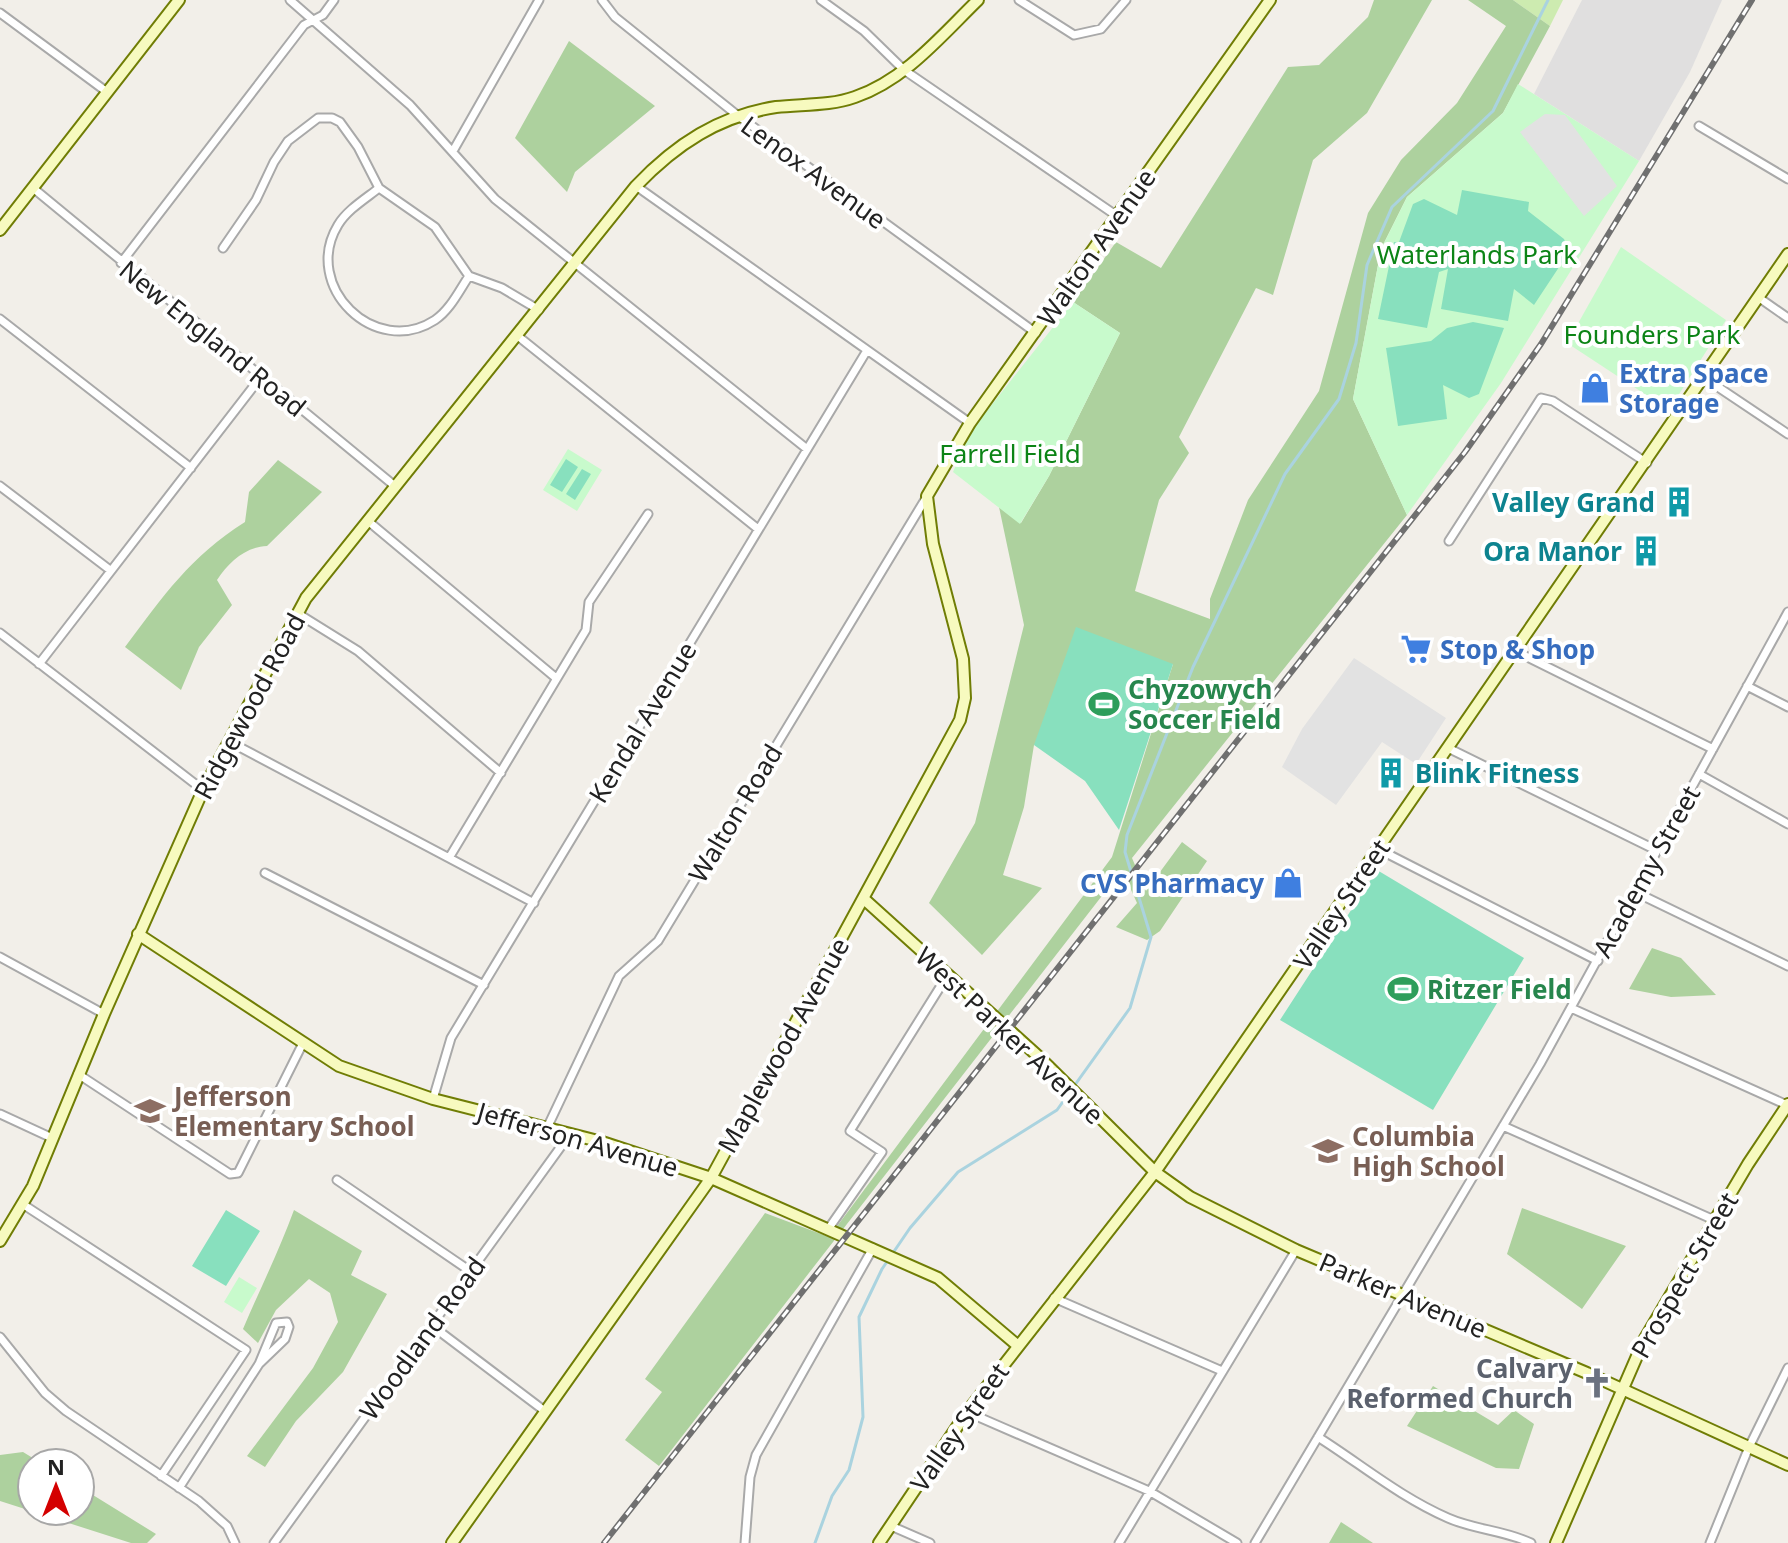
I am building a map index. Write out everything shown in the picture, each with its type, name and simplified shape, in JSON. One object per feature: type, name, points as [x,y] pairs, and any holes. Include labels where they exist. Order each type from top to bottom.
[{"type":"street","points":[[0,230],[179,0]]},
{"type":"street","points":[[290,0],[410,105],[495,199],[807,449]]},
{"type":"street","points":[[121,263],[304,25],[323,15],[334,0]]},
{"type":"street","points":[[453,151],[539,0]]},
{"type":"street","name":"Lenox Avenue","points":[[602,0],[615,17],[737,115],[1036,333]]},
{"type":"street","points":[[821,0],[864,31],[904,70],[1117,216]]},
{"type":"street","points":[[737,115],[850,99],[904,70],[978,0]]},
{"type":"street","points":[[1019,0],[1074,35],[1101,29],[1126,0]]},
{"type":"street","name":"Walton Avenue","points":[[927,496],[970,423],[1270,0]]},
{"type":"street","points":[[1,15],[107,92]]},
{"type":"street","name":"Ridgewood Road","points":[[0,1241],[24,1205],[138,934],[203,790],[297,613],[636,186],[678,147],[737,115]]},
{"type":"street","points":[[223,248],[256,200],[288,141],[318,118],[332,118],[346,130],[379,188],[435,227],[469,276],[502,288],[539,310]]},
{"type":"street","points":[[1699,126],[1788,179]]},
{"type":"street","points":[[636,186],[970,423]]},
{"type":"street","name":"New England Road","points":[[33,188],[396,487]]},
{"type":"street","points":[[379,188],[342,219],[330,245],[331,281],[350,312],[381,329],[417,328],[445,312],[469,276]]},
{"type":"street","name":"Valley Street","points":[[879,1543],[967,1412],[1155,1172],[1647,463],[1788,254]]},
{"type":"street","points":[[1758,297],[1788,318]]},
{"type":"street","points":[[0,319],[191,468]]},
{"type":"street","points":[[519,337],[758,529]]},
{"type":"street","name":"Kendal Avenue","points":[[433,1099],[451,1038],[866,352]]},
{"type":"street","points":[[1703,377],[1788,434]]},
{"type":"street","points":[[39,664],[260,378]]},
{"type":"street","points":[[1449,541],[1541,398],[1553,401],[1647,463]]},
{"type":"street","points":[[0,486],[110,570]]},
{"type":"street","name":"Maplewood Avenue","points":[[452,1543],[711,1178],[960,720],[965,698],[963,659],[933,544],[927,496]]},
{"type":"street","name":"Walton Road","points":[[547,1128],[619,976],[658,941],[927,496]]},
{"type":"street","points":[[449,858],[586,630],[589,602],[648,514]]},
{"type":"street","points":[[368,521],[556,678]]},
{"type":"street","name":"Academy Street","points":[[1255,1543],[1598,961],[1788,612]]},
{"type":"street","points":[[297,613],[358,651],[501,773]]},
{"type":"street","points":[[0,633],[203,790]]},
{"type":"street","points":[[1515,651],[1713,749]]},
{"type":"street","points":[[1747,686],[1788,707]]},
{"type":"street","points":[[228,741],[534,903]]},
{"type":"street","points":[[1448,748],[1656,850]]},
{"type":"street","points":[[1699,774],[1788,824]]},
{"type":"street","points":[[1378,849],[1598,961]]},
{"type":"street","points":[[265,873],[484,985]]},
{"type":"street","points":[[1635,892],[1788,966]]},
{"type":"street","name":"West Parker Avenue","points":[[864,899],[1067,1085],[1155,1172]]},
{"type":"street","name":"Jefferson Avenue","points":[[138,934],[302,1045],[339,1066],[433,1099],[570,1134],[711,1178],[829,1228],[945,1283],[1017,1345]]},
{"type":"street","points":[[0,957],[104,1014]]},
{"type":"street","points":[[829,1228],[882,1152],[850,1131],[947,976]]},
{"type":"street","points":[[1571,1008],[1788,1104]]},
{"type":"street","points":[[78,1074],[230,1174],[238,1173],[302,1045]]},
{"type":"street","name":"Prospect Street","points":[[1556,1543],[1644,1340],[1714,1220],[1788,1104]]},
{"type":"street","points":[[0,1114],[52,1138]]},
{"type":"street","points":[[1503,1126],[1714,1220]]},
{"type":"street","name":"Woodland Road","points":[[274,1543],[570,1134]]},
{"type":"street","name":"Parker Avenue","points":[[1155,1172],[1190,1197],[1296,1250],[1622,1389],[1788,1465]]},
{"type":"street","points":[[337,1180],[470,1271]]},
{"type":"street","points":[[24,1205],[246,1350],[161,1476]]},
{"type":"street","points":[[745,1543],[750,1477],[756,1455],[873,1248]]},
{"type":"street","points":[[1119,1543],[1296,1250]]},
{"type":"street","points":[[1054,1298],[1222,1371]]},
{"type":"street","points":[[179,1488],[259,1364],[285,1339],[289,1327],[287,1322],[276,1323],[269,1332],[259,1364]]},
{"type":"street","points":[[431,1325],[546,1412]]},
{"type":"street","points":[[0,1337],[45,1393],[66,1411],[179,1488],[227,1526],[235,1543]]},
{"type":"street","points":[[1710,1543],[1749,1447],[1788,1368]]},
{"type":"street","points":[[967,1412],[1149,1491],[1237,1543]]},
{"type":"street","points":[[1318,1437],[1405,1499],[1453,1520],[1506,1532],[1531,1543]]},
{"type":"street","points":[[891,1526],[930,1543]]},
{"type":"shaded area","points":[[1582,0],[1722,0],[1690,72],[1639,161],[1534,94]]},
{"type":"shaded area","points":[[1545,114],[1565,115],[1617,186],[1584,216],[1520,132]]},
{"type":"shaded area","points":[[1354,658],[1446,718],[1416,764],[1382,742],[1336,805],[1282,767],[1302,729]]},
{"type":"green space","points":[[1374,0],[1432,0],[1367,113],[1313,160],[1273,295],[1256,288],[1179,437],[1189,453],[1159,500],[1135,591],[1210,619],[1210,599],[1248,500],[1319,391],[1368,213],[1401,160],[1457,103],[1506,26],[1468,0],[1513,0],[1550,26],[1503,113],[1407,197],[1381,249],[1353,399],[1407,515],[1132,858],[1146,891],[1182,842],[1207,861],[1160,931],[1147,940],[1116,927],[1137,903],[1122,870],[659,1466],[625,1440],[662,1392],[645,1379],[765,1213],[829,1237],[1112,857],[1173,664],[1034,745],[1024,807],[1003,875],[1042,888],[982,955],[929,903],[975,823],[1024,625],[999,507],[1021,523],[1049,476],[1120,333],[1073,302],[1116,242],[1161,268],[1288,67],[1319,65],[1368,17]]},
{"type":"green space","points":[[1513,0],[1563,0],[1550,26]]},
{"type":"green space","points":[[569,41],[655,106],[575,172],[567,192],[515,138]]},
{"type":"green space","name":"Waterlands Park","points":[[1518,84],[1639,161],[1501,383],[1407,515],[1353,399],[1381,249],[1407,197],[1503,113]]},
{"type":"green space","points":[[1462,190],[1529,202],[1528,211],[1564,239],[1569,252],[1534,305],[1514,289],[1508,321],[1441,309],[1448,269],[1439,272],[1427,328],[1378,319],[1394,242],[1399,242],[1413,204],[1424,199],[1457,215]]},
{"type":"green space","name":"Founders Park","points":[[1621,247],[1726,320],[1669,410],[1567,343]]},
{"type":"green space","name":"Farrell Field","points":[[1073,302],[1120,333],[1049,476],[1020,524],[953,472],[971,431]]},
{"type":"green space","points":[[1473,322],[1504,328],[1479,394],[1469,398],[1443,385],[1447,419],[1398,426],[1386,348],[1431,341],[1447,328]]},
{"type":"green space","points":[[568,449],[602,470],[577,511],[543,490]]},
{"type":"green space","points":[[566,459],[578,467],[562,492],[550,485]]},
{"type":"green space","points":[[278,460],[322,492],[267,546],[252,549],[238,557],[217,580],[232,605],[199,647],[181,690],[125,647],[193,563],[245,522],[249,492]]},
{"type":"green space","points":[[582,469],[591,474],[575,500],[566,494]]},
{"type":"green space","name":"Chyzowych Soccer Field","points":[[1076,627],[1173,664],[1119,830],[1085,781],[1034,745]]},
{"type":"green space","name":"Ritzer Field","points":[[1377,870],[1524,958],[1433,1110],[1280,1020]]},
{"type":"green space","points":[[1652,948],[1681,958],[1716,995],[1671,997],[1629,989]]},
{"type":"green space","points":[[1522,1208],[1626,1246],[1582,1309],[1507,1254]]},
{"type":"green space","points":[[226,1210],[260,1231],[226,1286],[192,1266]]},
{"type":"green space","points":[[294,1210],[362,1251],[351,1275],[387,1294],[343,1372],[296,1421],[265,1467],[247,1456],[313,1368],[338,1322],[330,1293],[309,1279],[276,1310],[258,1343],[243,1329]]},
{"type":"green space","points":[[239,1277],[257,1288],[242,1313],[224,1302]]},
{"type":"green space","points":[[1433,1386],[1498,1425],[1514,1410],[1534,1424],[1519,1469],[1496,1468],[1407,1426]]},
{"type":"green space","points":[[16,1453],[16,1506],[0,1501],[0,1455]]},
{"type":"green space","points":[[96,1497],[156,1534],[147,1543],[131,1543],[81,1527],[96,1527]]},
{"type":"green space","points":[[1341,1522],[1373,1543],[1329,1543]]},
{"type":"waterway","points":[[815,1543],[832,1496],[849,1470],[863,1417],[859,1317],[882,1269],[910,1228],[958,1172],[1057,1110],[1130,1008],[1151,937],[1125,852],[1127,835],[1193,667],[1285,474],[1339,399],[1356,343],[1367,265],[1392,207],[1493,111],[1548,0]]},
{"type":"railway","points":[[604,1543],[1465,452],[1541,344],[1752,0]]},
{"type":"place","name":"Extra Space Storage","points":[[1595,388]]},
{"type":"place","name":"Valley Grand","points":[[1679,502]]},
{"type":"place","name":"Ora Manor","points":[[1646,551]]},
{"type":"place","name":"Stop & Shop","points":[[1416,649]]},
{"type":"place","name":"Chyzowych Soccer Field","points":[[1104,704]]},
{"type":"place","name":"Blink Fitness","points":[[1391,773]]},
{"type":"place","name":"CVS Pharmacy","points":[[1288,883]]},
{"type":"place","name":"Ritzer Field","points":[[1403,989]]},
{"type":"place","name":"Jefferson Elementary School","points":[[150,1111]]},
{"type":"place","name":"Columbia High School","points":[[1328,1151]]},
{"type":"place","name":"Calvary Reformed Church","points":[[1597,1383]]}]
